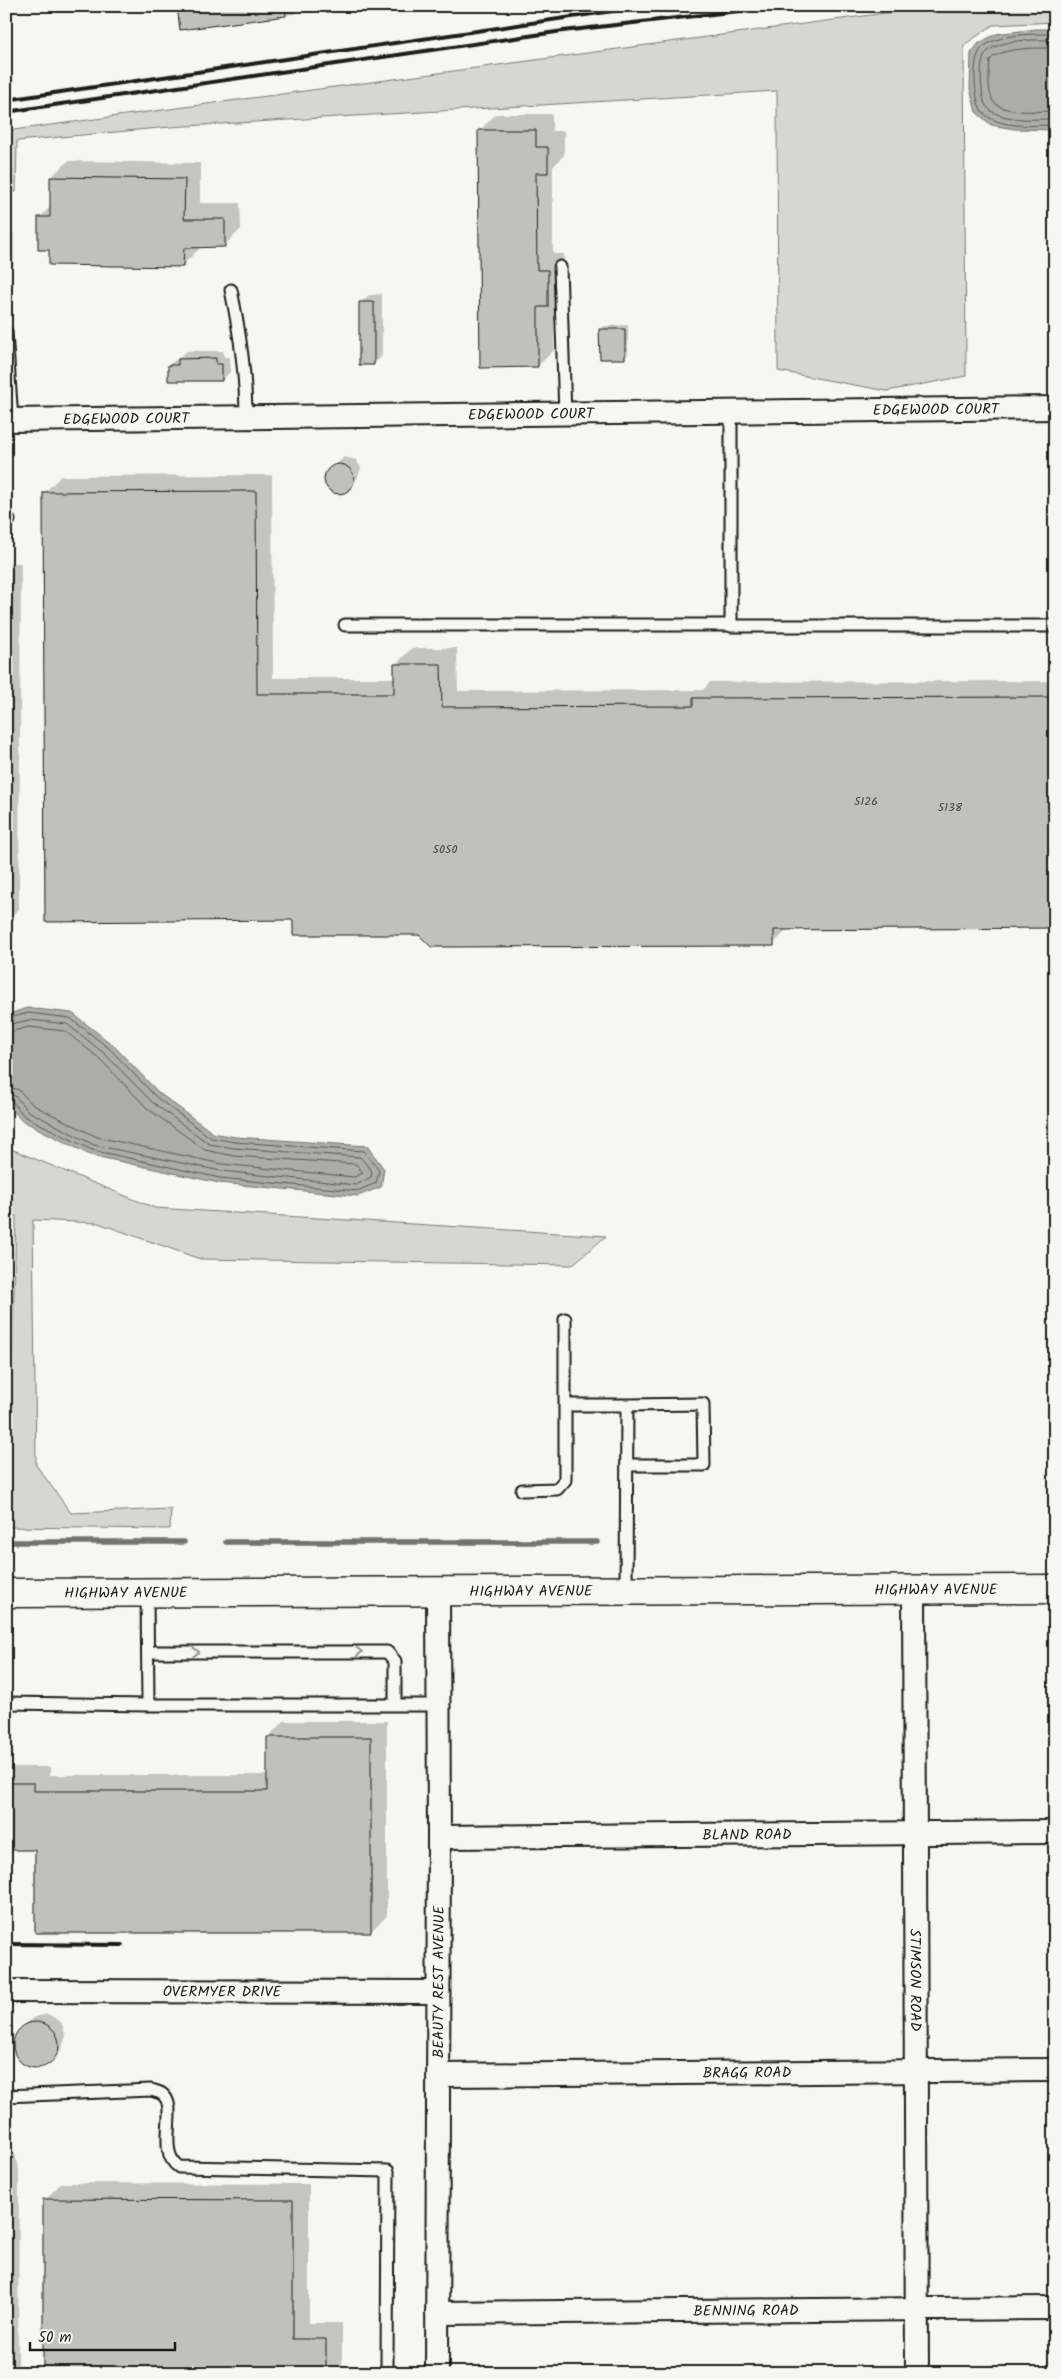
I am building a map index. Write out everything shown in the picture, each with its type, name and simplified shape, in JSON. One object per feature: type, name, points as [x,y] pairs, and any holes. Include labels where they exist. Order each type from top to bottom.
[{"type":"street","name":"EDGEWOOD COURT","points":[[9,420],[1055,408]]},
{"type":"street","name":"STIMSON ROAD","points":[[914,1589],[917,2373]]},
{"type":"street","name":"HIGHWAY AVENUE","points":[[6,1593],[1055,1589]]},
{"type":"street","name":"BEAUTY REST AVENUE","points":[[437,2373],[439,2075],[438,1591]]},
{"type":"street","name":"BLAND ROAD","points":[[439,1836],[1055,1832]]},
{"type":"street","name":"OVERMYER DRIVE","points":[[6,1991],[438,1992]]},
{"type":"street","name":"BRAGG ROAD","points":[[439,2075],[1055,2070]]},
{"type":"street","name":"BENNING ROAD","points":[[437,2313],[1055,2308]]},
{"type":"lane","points":[[560,267],[565,415]]},
{"type":"lane","points":[[231,290],[242,341],[246,418]]},
{"type":"lane","points":[[6,332],[9,420]]},
{"type":"lane","points":[[731,413],[731,625]]},
{"type":"lane","points":[[346,625],[1055,626]]},
{"type":"lane","points":[[522,1490],[557,1489],[565,1480],[565,1319]]},
{"type":"lane","points":[[566,1404],[703,1404],[704,1465],[627,1465]]},
{"type":"lane","points":[[626,1592],[627,1405]]},
{"type":"lane","points":[[147,1592],[148,1705]]},
{"type":"lane","points":[[148,1652],[387,1652],[395,1661],[395,1705]]},
{"type":"lane","points":[[6,1702],[148,1705],[439,1705]]},
{"type":"lane","points":[[6,2096],[151,2090],[163,2094],[168,2102],[168,2151],[173,2162],[179,2167],[388,2172],[387,2373]]},
{"type":"shaded area","points":[[938,6],[1055,6],[1055,22],[993,25],[964,45],[966,376],[887,391],[778,371],[777,91],[170,127],[17,141],[16,192],[6,192],[6,131]]},
{"type":"shaded area","points":[[6,1147],[155,1208],[606,1236],[572,1265],[200,1259],[98,1223],[33,1220],[36,1465],[71,1513],[171,1509],[170,1529],[8,1527],[16,1216],[6,1210]]},
{"type":"water","points":[[1036,29],[1055,29],[1055,130],[1014,129],[991,125],[976,112],[970,89],[971,53],[979,43],[996,34]]},
{"type":"water","points":[[27,1008],[72,1013],[113,1045],[159,1093],[213,1133],[235,1137],[367,1146],[384,1169],[381,1187],[358,1196],[219,1183],[90,1155],[21,1120],[6,1102],[6,1015]]},
{"type":"building","points":[[177,6],[285,6],[286,16],[180,30]]},
{"type":"building","points":[[478,130],[536,130],[536,147],[548,147],[548,173],[536,173],[537,270],[548,270],[548,307],[538,307],[538,367],[480,368]]},
{"type":"building","points":[[50,177],[185,179],[184,219],[225,219],[225,247],[184,248],[183,267],[49,265],[49,250],[38,250],[38,217],[50,217]]},
{"type":"building","points":[[359,302],[374,302],[374,365],[359,365]]},
{"type":"building","points":[[599,329],[625,329],[625,359],[600,359]]},
{"type":"building","points":[[216,358],[216,364],[222,364],[222,381],[168,381],[168,365],[178,365],[178,359]]},
{"type":"building","points":[[339,464],[345,465],[353,473],[353,485],[345,493],[339,494],[333,493],[325,485],[324,479],[325,473],[333,465]]},
{"type":"building","points":[[256,491],[257,694],[394,694],[394,664],[441,664],[442,707],[693,706],[693,698],[1055,697],[1055,928],[774,930],[774,946],[431,947],[419,935],[293,935],[293,920],[45,922],[43,492]]},
{"type":"building","points":[[267,1737],[371,1737],[371,1933],[35,1933],[35,1850],[6,1850],[6,1783],[34,1783],[34,1791],[267,1791]]},
{"type":"building","points":[[32,2022],[40,2022],[49,2026],[55,2032],[59,2045],[55,2058],[49,2064],[40,2068],[32,2068],[23,2064],[17,2058],[13,2049],[13,2041],[17,2032],[23,2026]]},
{"type":"building","points":[[43,2199],[293,2200],[293,2339],[326,2339],[326,2373],[43,2373]]},
{"type":"waterway","points":[[6,1542],[184,1542]]},
{"type":"waterway","points":[[226,1542],[597,1542]]},
{"type":"railway","points":[[6,100],[647,6]]},
{"type":"railway","points":[[6,112],[563,31],[782,6]]},
{"type":"railway","points":[[6,1944],[122,1945]]}]
